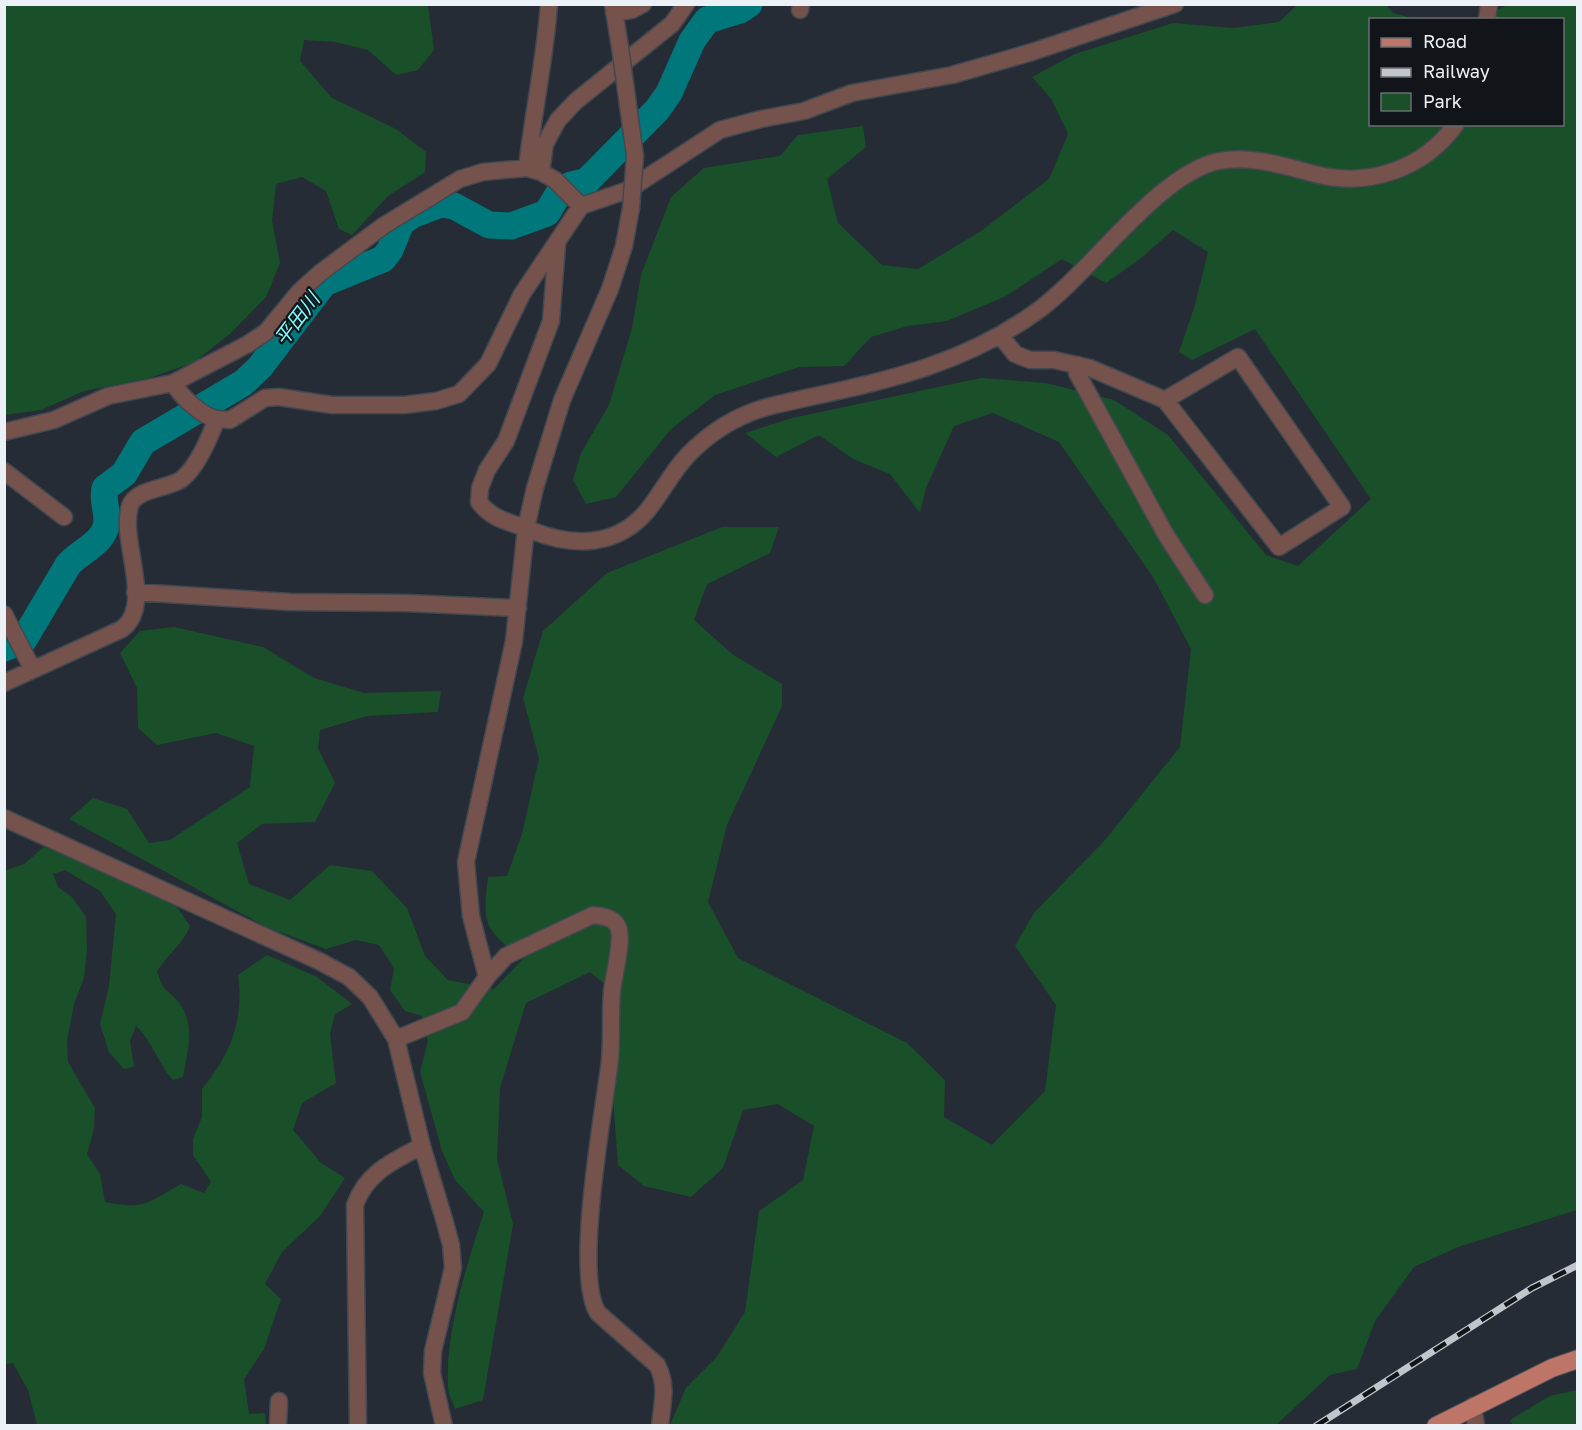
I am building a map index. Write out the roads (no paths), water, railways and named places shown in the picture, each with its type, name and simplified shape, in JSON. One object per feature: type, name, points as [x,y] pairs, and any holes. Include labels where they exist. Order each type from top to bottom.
[{"type":"main road","points":[[1436,1425],[1578,1359]]},
{"type":"street","points":[[534,170],[532,117],[546,39],[549,4]]},
{"type":"street","points":[[487,977],[471,916],[466,862],[514,641],[526,528],[535,488],[562,400],[610,289],[624,246],[631,208],[635,156],[621,47],[613,9],[632,10],[643,4]]},
{"type":"street","points":[[534,170],[558,120],[576,101],[672,24],[686,4]]},
{"type":"street","points":[[173,383],[190,402],[210,416],[230,420],[265,398],[279,397],[332,405],[404,405],[436,401],[459,394],[488,364],[522,294],[581,206],[637,185],[720,130],[804,111],[852,93],[952,75],[1042,49],[1175,4]]},
{"type":"street","points":[[557,244],[551,321],[506,441],[488,470],[479,502],[489,515],[567,541],[592,542],[611,537],[630,528],[646,512],[686,457],[711,433],[734,418],[771,405],[910,374],[949,360],[1000,335],[1067,288],[1164,190],[1196,170],[1219,161],[1251,160],[1277,163],[1318,175],[1354,180],[1387,174],[1418,161],[1444,140],[1454,126]]},
{"type":"street","points":[[4,432],[54,420],[108,396],[173,383],[266,332],[299,292],[320,273],[383,226],[460,179],[483,172],[534,170],[555,180],[581,206]]},
{"type":"street","points":[[1000,335],[1015,354],[1030,360],[1054,360],[1084,366],[1165,400],[1280,547],[1342,507],[1238,357],[1165,400]]},
{"type":"street","points":[[1084,366],[1077,373],[1166,535],[1205,595]]},
{"type":"street","points":[[4,683],[122,629],[130,622],[135,613],[135,592],[128,528],[130,505],[146,493],[182,479],[190,470],[210,416]]},
{"type":"street","points":[[4,471],[64,517]]},
{"type":"street","points":[[135,592],[279,601],[418,603],[519,608]]},
{"type":"street","points":[[4,614],[32,669]]},
{"type":"street","points":[[4,818],[349,977],[370,998],[396,1040],[452,1256],[450,1288],[433,1351],[432,1373],[444,1425]]},
{"type":"street","points":[[396,1040],[462,1012],[487,977],[506,956],[593,915],[606,916],[617,924],[620,935],[612,992],[610,1057],[593,1183],[589,1281],[591,1303],[598,1313],[657,1365],[662,1375],[665,1384],[660,1425]]},
{"type":"street","points":[[358,1425],[355,1205],[360,1189],[369,1178],[392,1161],[422,1146]]},
{"type":"street","points":[[278,1425],[279,1401]]},
{"type":"street","points":[[1473,1406],[1476,1425]]},
{"type":"waterway","name":"平田川","points":[[4,648],[23,641],[68,565],[102,535],[107,520],[105,488],[124,474],[143,442],[243,383],[260,367],[324,283],[383,259],[390,250],[401,223],[412,215],[441,204],[454,206],[489,225],[511,226],[547,213],[559,193],[571,185],[587,181],[657,110],[669,93],[692,41],[707,20],[740,10],[749,4]]},
{"type":"railway","points":[[1316,1426],[1532,1288],[1578,1265]]}]
